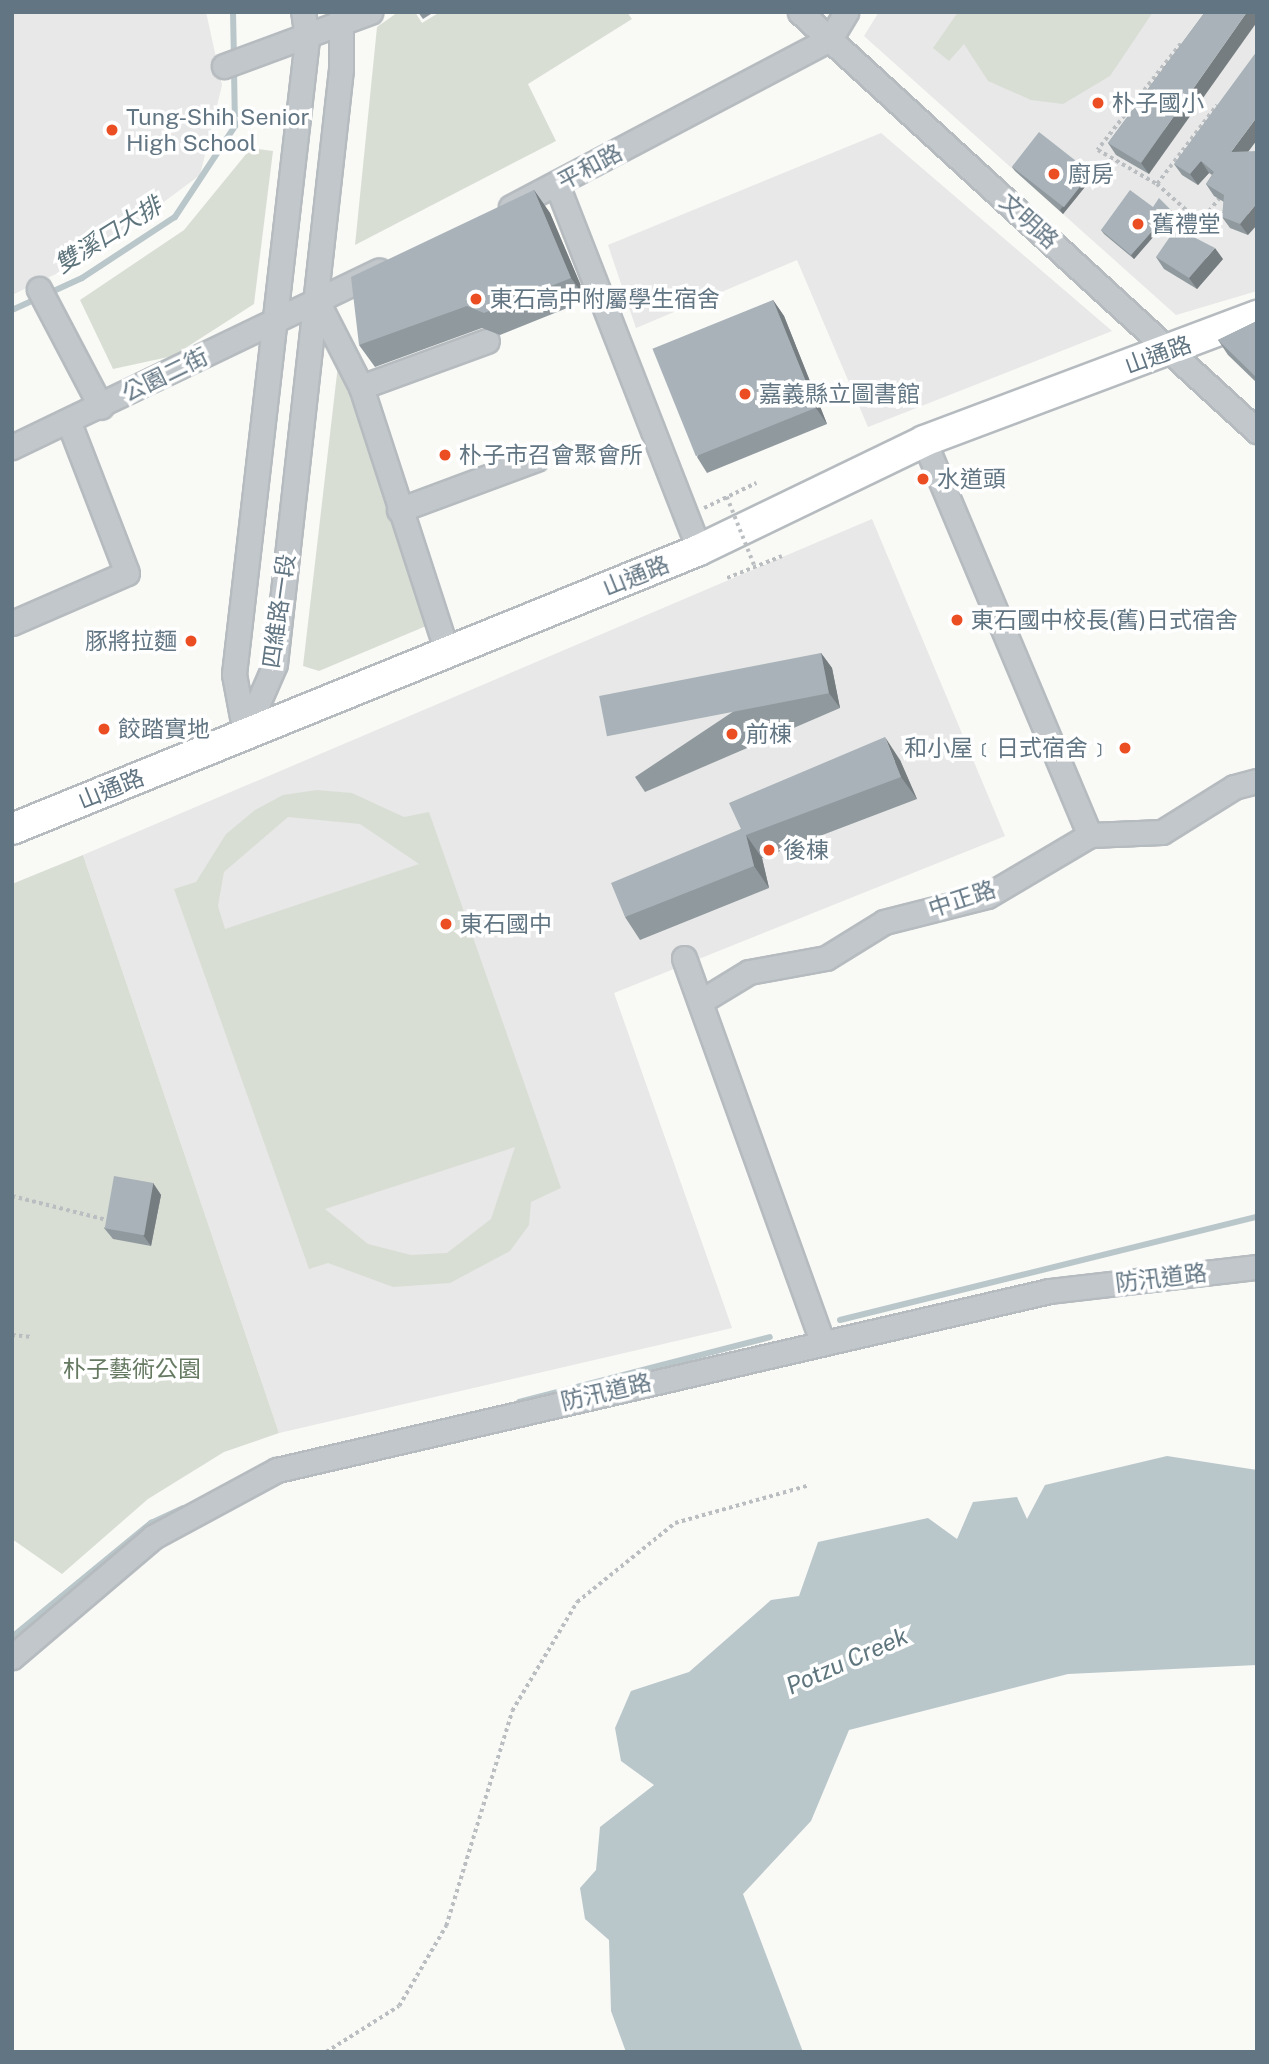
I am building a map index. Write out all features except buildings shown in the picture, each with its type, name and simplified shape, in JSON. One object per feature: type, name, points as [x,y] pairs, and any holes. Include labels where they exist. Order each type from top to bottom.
[{"type":"main road","name":"山通路","points":[[12,829],[699,550],[924,441],[1171,351],[1257,316]]},
{"type":"street","name":"四維路一段","points":[[244,733],[234,674],[270,323],[307,40],[303,12]]},
{"type":"street","points":[[224,66],[307,40],[342,19],[370,12]]},
{"type":"street","name":"文明路","points":[[800,12],[1257,431]]},
{"type":"street","points":[[830,40],[846,12]]},
{"type":"street","name":"四維路一段","points":[[244,733],[275,664],[316,299],[342,19]]},
{"type":"street","name":"平和路","points":[[493,215],[556,185],[830,40]]},
{"type":"street","points":[[556,185],[699,550]]},
{"type":"street","points":[[405,257],[316,299],[361,387],[447,652]]},
{"type":"street","points":[[39,289],[101,407]]},
{"type":"street","name":"公園二街","points":[[12,447],[69,423],[316,299]]},
{"type":"street","points":[[361,387],[487,341]]},
{"type":"street","points":[[12,623],[127,573],[69,423]]},
{"type":"street","points":[[924,441],[1090,835]]},
{"type":"street","points":[[399,510],[536,459]]},
{"type":"street","name":"中正路","points":[[703,1000],[749,972],[826,958],[884,922],[987,895],[1090,835],[1162,832],[1234,786],[1257,781]]},
{"type":"street","points":[[684,958],[703,1000],[822,1342]]},
{"type":"street","name":"防汛道路","points":[[12,1657],[153,1537],[277,1470],[1049,1291],[1257,1267]]},
{"type":"path","points":[[1190,33],[1098,150],[1157,184],[1200,222],[1225,192]]},
{"type":"path","points":[[1157,184],[1223,97]]},
{"type":"path","points":[[703,508],[756,483]]},
{"type":"path","points":[[727,497],[755,567]]},
{"type":"path","points":[[727,578],[782,556]]},
{"type":"path","points":[[12,1196],[107,1220]]},
{"type":"path","points":[[12,1335],[33,1337]]},
{"type":"path","points":[[326,2052],[399,2006],[446,1926],[512,1711],[577,1602],[675,1523],[807,1486]]},
{"type":"shaded area","name":"Tung-Shih Senior High School","points":[[12,12],[206,12],[222,85],[200,175],[87,259],[12,295]]},
{"type":"shaded area","name":"朴子國小","points":[[879,12],[1257,12],[1257,291],[1176,315],[864,36]]},
{"type":"shaded area","points":[[881,133],[1112,331],[868,427],[797,260],[636,328],[608,245]]},
{"type":"shaded area","name":"東石國中","points":[[872,519],[1005,836],[614,993],[732,1328],[279,1433],[83,855]]},
{"type":"green space","points":[[398,12],[415,12],[422,23],[440,12],[627,12],[632,19],[528,84],[556,141],[355,245],[377,27]]},
{"type":"green space","points":[[958,12],[1153,12],[1110,76],[1063,104],[1031,100],[988,81],[964,44],[949,61],[933,48]]},
{"type":"green space","points":[[251,148],[273,151],[254,304],[173,356],[113,369],[80,300],[184,230]]},
{"type":"green space","points":[[340,348],[431,624],[319,671],[303,666]]},
{"type":"green space","points":[[317,790],[352,793],[404,817],[429,812],[561,1188],[531,1202],[529,1225],[510,1251],[450,1283],[393,1287],[328,1263],[309,1269],[174,889],[196,882],[226,834],[255,810],[283,795]],"holes":[[[288,817],[360,824],[419,864],[225,929],[218,906],[224,872]],[[515,1147],[491,1219],[447,1253],[411,1255],[368,1244],[325,1209]]]},
{"type":"green space","name":"朴子藝術公園","points":[[83,855],[279,1433],[224,1452],[148,1499],[62,1574],[12,1539],[12,884]]},
{"type":"water","name":"Potzu Creek","points":[[1167,1456],[1257,1470],[1257,1665],[1068,1674],[849,1730],[811,1821],[743,1894],[803,2052],[626,2052],[611,2011],[609,1940],[585,1919],[580,1888],[596,1870],[600,1827],[654,1785],[621,1761],[615,1728],[631,1691],[689,1672],[771,1600],[799,1596],[818,1542],[928,1518],[957,1539],[973,1502],[1017,1497],[1027,1519],[1045,1485]]},
{"type":"waterway","name":"雙溪口大排","points":[[233,12],[234,58]]},
{"type":"waterway","name":"雙溪口大排","points":[[12,310],[82,278],[175,217],[235,126],[234,68]]},
{"type":"waterway","points":[[840,1320],[1257,1217]]},
{"type":"waterway","points":[[519,1402],[770,1337]]},
{"type":"waterway","points":[[12,1637],[151,1523],[183,1508]]},
{"type":"place","name":"朴子國小","points":[[1098,103]]},
{"type":"place","name":"Tung-Shih Senior High School","points":[[112,130]]},
{"type":"place","name":"廚房","points":[[1054,174]]},
{"type":"place","name":"舊禮堂","points":[[1138,224]]},
{"type":"place","name":"東石高中附屬學生宿舍","points":[[476,299]]},
{"type":"place","name":"嘉義縣立圖書館","points":[[745,394]]},
{"type":"place","name":"朴子市召會聚會所","points":[[445,455]]},
{"type":"place","name":"水道頭","points":[[923,479]]},
{"type":"place","name":"東石國中校長(舊)日式宿舍","points":[[957,620]]},
{"type":"place","name":"豚將拉麵","points":[[191,641]]},
{"type":"place","name":"餃踏實地","points":[[104,729]]},
{"type":"place","name":"前棟","points":[[732,734]]},
{"type":"place","name":"和小屋﹝日式宿舍﹞","points":[[1125,748]]},
{"type":"place","name":"後棟","points":[[769,850]]},
{"type":"place","name":"東石國中","points":[[446,924]]}]
